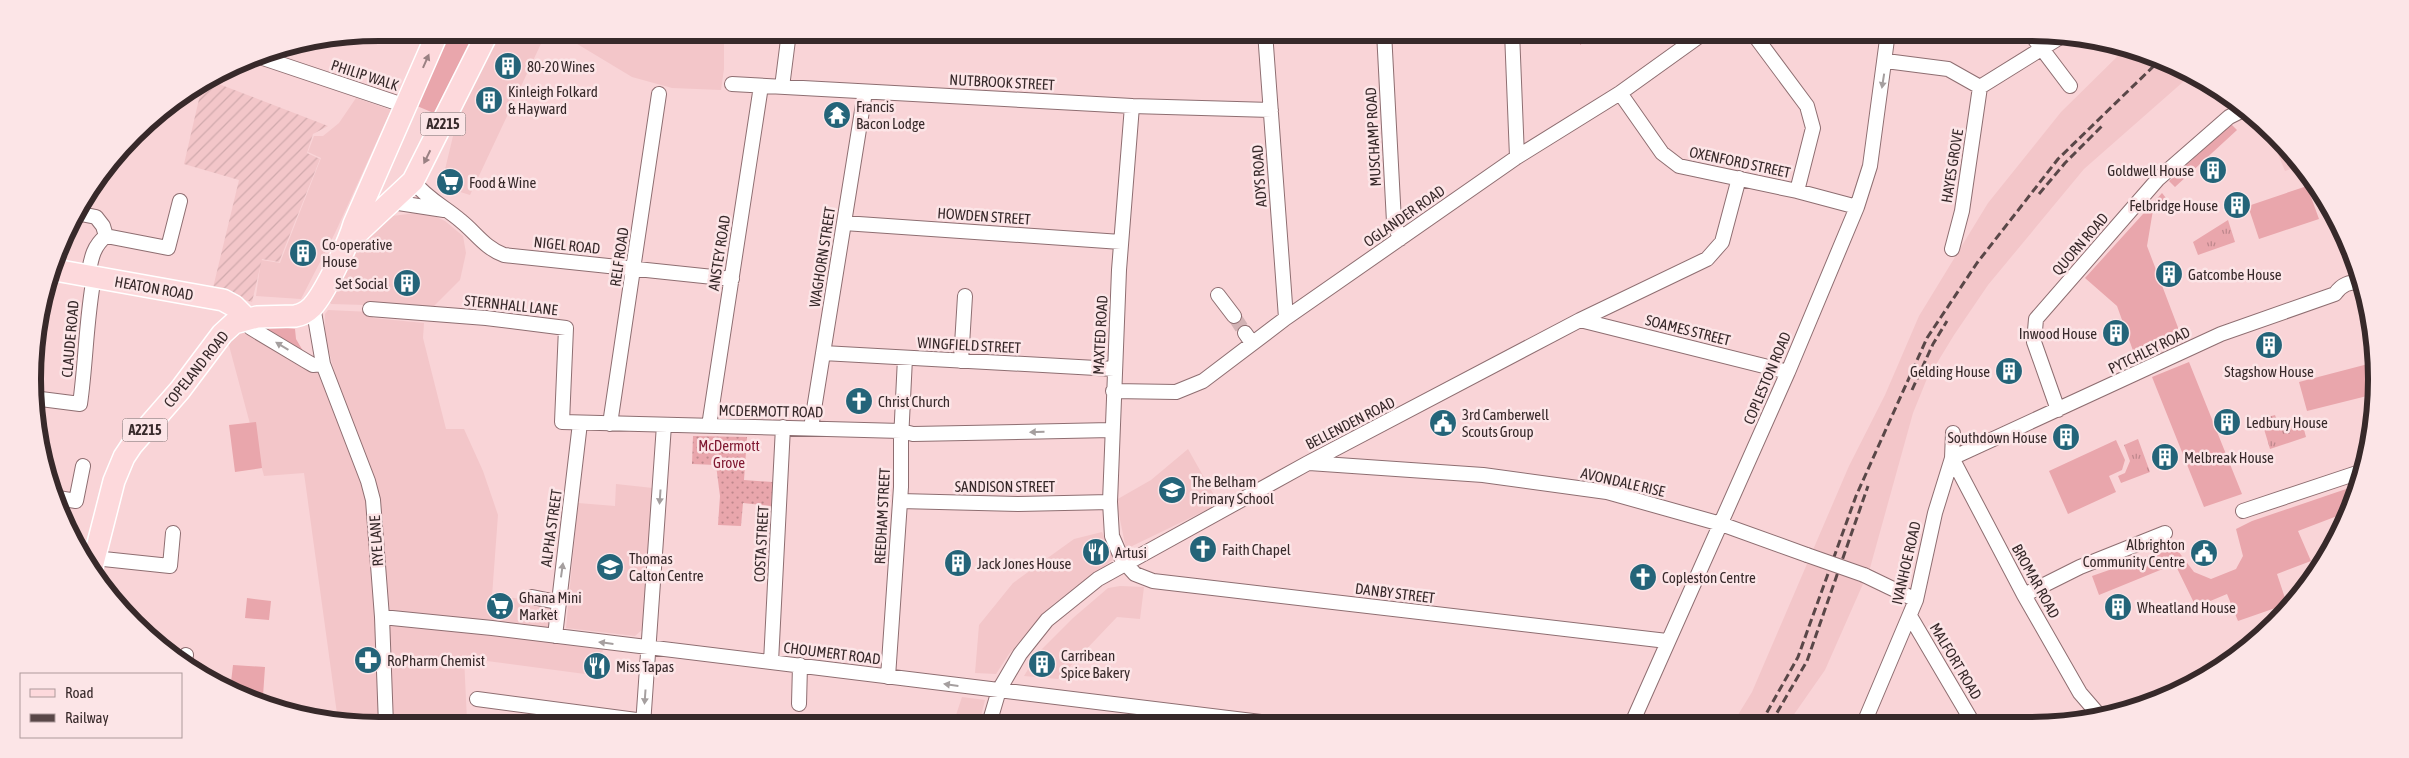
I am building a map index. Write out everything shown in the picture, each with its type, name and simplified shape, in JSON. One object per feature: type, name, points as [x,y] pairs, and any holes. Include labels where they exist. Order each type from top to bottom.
[{"type":"main road","name":"A2215","points":[[313,306],[350,240],[354,224],[434,41]]},
{"type":"main road","name":"A2215","points":[[350,240],[413,181],[483,41]]},
{"type":"main road","points":[[373,182],[379,194],[392,202]]},
{"type":"main road","name":"HEATON ROAD","points":[[59,271],[223,300],[234,306],[246,318]]},
{"type":"main road","name":"COPELAND ROAD","points":[[93,559],[114,481],[124,457],[180,390],[222,334],[234,322],[246,318],[295,316],[303,314],[313,306]]},
{"type":"street","points":[[782,87],[788,41]]},
{"type":"street","name":"ADYS ROAD","points":[[1266,41],[1286,318]]},
{"type":"street","name":"MUSCHAMP ROAD","points":[[1384,41],[1394,222],[1400,239]]},
{"type":"street","points":[[1512,41],[1517,157]]},
{"type":"street","name":"OGLANDER ROAD","points":[[1113,391],[1176,392],[1190,388],[1203,381],[1248,338],[1286,318],[1517,157],[1620,93],[1692,41]]},
{"type":"street","points":[[1759,41],[1807,106],[1813,128],[1797,191]]},
{"type":"street","name":"COPLESTON ROAD","points":[[1635,717],[1788,372],[1858,207],[1870,166],[1887,41]]},
{"type":"street","points":[[2037,41],[2070,86]]},
{"type":"street","points":[[1886,61],[1948,69],[1980,87],[2053,42]]},
{"type":"street","name":"PHILIP WALK","points":[[268,60],[406,106]]},
{"type":"street","name":"NUTBROOK STREET","points":[[732,84],[1132,106],[1271,110]]},
{"type":"street","name":"ANSTEY ROAD","points":[[709,426],[761,86]]},
{"type":"street","name":"HAYES GROVE","points":[[1952,249],[1962,210],[1980,87]]},
{"type":"street","name":"WAGHORN STREET","points":[[811,428],[865,92]]},
{"type":"street","name":"OXENFORD STREET","points":[[1620,93],[1662,153],[1679,166],[1797,191],[1858,207]]},
{"type":"street","name":"RELF ROAD","points":[[610,424],[659,94]]},
{"type":"street","name":"MAXTED ROAD","points":[[1124,563],[1112,536],[1110,502],[1111,430],[1121,242],[1132,106]]},
{"type":"street","name":"QUORN ROAD","points":[[2058,410],[2034,342],[2036,319],[2158,179],[2229,117],[2238,113]]},
{"type":"street","name":"BELLENDEN ROAD","points":[[991,717],[999,690],[1020,654],[1047,620],[1098,579],[1308,463],[1580,320],[1707,260],[1722,242],[1739,178]]},
{"type":"street","name":"NIGEL ROAD","points":[[413,181],[423,193],[461,221],[486,246],[504,255],[732,279]]},
{"type":"street","points":[[84,214],[96,216],[103,226],[106,236],[168,248],[180,201]]},
{"type":"street","points":[[392,202],[444,210]]},
{"type":"street","name":"HOWDEN STREET","points":[[844,223],[1121,242]]},
{"type":"street","name":"CLAUDE ROAD","points":[[42,399],[80,404],[86,353],[92,253],[98,242],[106,236]]},
{"type":"street","name":"PYTCHLEY ROAD","points":[[1952,458],[2221,334],[2335,294],[2340,286],[2353,282]]},
{"type":"street","points":[[1218,295],[1234,316]]},
{"type":"street","points":[[961,360],[965,296]]},
{"type":"street","name":"RYE LANE","points":[[313,306],[323,364],[368,481],[372,500],[382,617],[386,717]]},
{"type":"street","name":"STERNHALL LANE","points":[[370,309],[495,319],[566,328],[562,422],[580,423]]},
{"type":"street","points":[[246,318],[250,328],[312,365],[323,364]]},
{"type":"street","name":"SOAMES STREET","points":[[1580,320],[1788,372]]},
{"type":"street","name":"WINGFIELD STREET","points":[[823,354],[1114,369]]},
{"type":"street","name":"REEDHAM STREET","points":[[888,677],[900,501],[905,358]]},
{"type":"street","name":"MCDERMOTT ROAD","points":[[580,423],[783,427],[901,431],[913,434],[1111,430]]},
{"type":"street","name":"ALPHA STREET","points":[[554,636],[557,602],[572,503],[580,423]]},
{"type":"street","points":[[644,717],[664,425]]},
{"type":"street","name":"COSTA STREET","points":[[771,662],[783,427]]},
{"type":"street","name":"IVANHOE ROAD","points":[[1867,717],[1916,600],[1935,513],[1952,458],[1953,433]]},
{"type":"street","name":"BROMAR ROAD","points":[[1952,458],[2024,595],[2080,693],[2095,710]]},
{"type":"street","name":"AVONDALE RISE","points":[[1308,463],[1483,475],[1608,492],[1721,524],[1864,575],[1916,600]]},
{"type":"street","points":[[63,499],[76,501],[83,466]]},
{"type":"street","points":[[2243,511],[2354,474]]},
{"type":"street","name":"SANDISON STREET","points":[[900,501],[1018,504],[1110,502]]},
{"type":"street","points":[[99,568],[170,566],[173,533]]},
{"type":"street","points":[[2024,595],[2080,567],[2165,533]]},
{"type":"street","name":"DANBY STREET","points":[[1124,563],[1135,574],[1153,581],[1668,641]]},
{"type":"street","points":[[532,597],[557,602]]},
{"type":"street","name":"MALFORT ROAD","points":[[1910,616],[1969,717]]},
{"type":"street","name":"CHOUMERT ROAD","points":[[382,617],[800,665],[1220,717]]},
{"type":"street","points":[[799,704],[800,665]]},
{"type":"street","points":[[477,699],[576,717]]},
{"type":"shaded area","points":[[494,41],[542,41],[470,195],[441,186],[461,103]]},
{"type":"shaded area","points":[[572,41],[724,41],[724,69],[721,90],[672,88],[632,77]]},
{"type":"shaded area","points":[[2120,54],[2139,59],[2186,79],[2084,169],[1988,285],[1954,335],[1926,381],[1913,413],[1870,568],[1825,670],[1792,717],[1737,717],[1752,692],[1849,466],[1885,395],[1919,316],[1988,203],[2061,112]]},
{"type":"shaded area","points":[[216,83],[328,126],[313,134],[307,153],[320,159],[279,262],[262,259],[252,302],[212,292],[239,180],[184,164],[201,92]]},
{"type":"shaded area","points":[[356,98],[391,110],[335,233],[301,299],[256,296],[261,260],[280,263],[321,158],[308,152],[314,136],[323,136],[339,123]]},
{"type":"shaded area","points":[[2274,146],[2294,168],[2285,171]]},
{"type":"shaded area","points":[[416,213],[432,215],[445,221],[463,236],[466,253],[460,280],[433,307],[331,304],[328,300],[362,243],[375,227],[392,216]]},
{"type":"shaded area","points":[[328,310],[371,312],[373,318],[424,323],[423,338],[446,429],[464,429],[483,471],[498,515],[492,596],[553,602],[548,642],[603,648],[600,676],[464,658],[467,717],[379,717],[337,714],[304,473],[264,476],[227,338],[245,329],[317,372],[335,374],[325,337],[325,314]]},
{"type":"shaded area","name":"The Belham Primary School","points":[[1188,449],[1219,504],[1126,549],[1116,500],[1151,480]]},
{"type":"shaded area","name":"Thomas Calton Centre","points":[[616,484],[653,488],[643,629],[635,636],[566,628],[578,503],[615,506]]},
{"type":"shaded area","points":[[1102,532],[1114,559],[1052,605],[1009,654],[996,674],[975,673],[979,625],[1013,583],[1074,539]]},
{"type":"shaded area","points":[[1120,586],[1144,587],[1140,619],[1117,617],[1058,679],[1024,676],[1038,653],[1073,618],[1108,588]]},
{"type":"shaded area","points":[[962,697],[985,700],[981,717],[955,717]]},
{"type":"green space","points":[[445,41],[471,41],[436,114],[417,106]]},
{"type":"green space","points":[[2231,124],[2237,130],[2175,187],[2169,181]]},
{"type":"green space","points":[[2307,186],[2319,219],[2259,239],[2248,206]]},
{"type":"green space","points":[[2162,193],[2166,198],[2153,210],[2147,246],[2182,338],[2136,359],[2117,306],[2085,278]]},
{"type":"green space","points":[[2228,220],[2235,242],[2198,255],[2193,242]]},
{"type":"green space","points":[[271,326],[295,329],[296,339],[306,356],[256,329]]},
{"type":"green space","points":[[2189,362],[2242,494],[2204,507],[2152,377]]},
{"type":"green space","points":[[2367,364],[2367,396],[2307,411],[2299,382]]},
{"type":"green space","points":[[2275,415],[2280,429],[2302,422],[2306,437],[2270,449],[2261,419]]},
{"type":"green space","points":[[256,422],[262,468],[235,472],[229,425]]},
{"type":"green space","name":"McDermott Grove","points":[[693,436],[747,437],[744,480],[773,482],[771,506],[743,503],[741,526],[718,525],[720,496],[716,465],[692,464]]},
{"type":"green space","points":[[2138,439],[2150,472],[2121,483],[2118,476],[2125,473],[2130,461],[2124,445]]},
{"type":"green space","points":[[2116,440],[2125,460],[2122,470],[2109,476],[2116,492],[2068,514],[2049,471]]},
{"type":"green space","points":[[2350,488],[2339,515],[2298,531],[2311,561],[2277,574],[2286,600],[2280,607],[2238,621],[2227,594],[2196,607],[2175,564],[2099,595],[2092,576],[2175,547],[2194,572],[2211,579],[2236,569],[2243,556],[2236,529],[2252,521]]},
{"type":"green space","points":[[247,598],[271,601],[269,620],[245,618]]},
{"type":"green space","points":[[233,665],[265,667],[263,696],[231,682]]},
{"type":"tunnel","points":[[1234,316],[1245,333]]},
{"type":"railway","points":[[1764,717],[1798,657],[1856,496],[1927,338],[1977,263],[2058,159],[2155,65]]},
{"type":"railway","points":[[2039,194],[2065,163],[2103,125]]},
{"type":"railway","points":[[1912,390],[1933,344],[1947,321]]},
{"type":"railway","points":[[1774,717],[1807,661],[1868,486]]},
{"type":"place","name":"80-20 Wines","points":[[508,66]]},
{"type":"place","name":"Kinleigh Folkard & Hayward","points":[[489,100]]},
{"type":"place","name":"Francis Bacon Lodge","points":[[837,115]]},
{"type":"place","name":"Goldwell House","points":[[2213,170]]},
{"type":"place","name":"Food & Wine","points":[[450,182]]},
{"type":"place","name":"Felbridge House","points":[[2237,205]]},
{"type":"place","name":"Co-operative House","points":[[303,253]]},
{"type":"place","name":"Gatcombe House","points":[[2169,274]]},
{"type":"place","name":"Set Social","points":[[407,283]]},
{"type":"place","name":"Inwood House","points":[[2116,333]]},
{"type":"place","name":"Stagshow House","points":[[2269,345]]},
{"type":"place","name":"Gelding House","points":[[2009,371]]},
{"type":"place","name":"Christ Church","points":[[859,401]]},
{"type":"place","name":"Ledbury House","points":[[2227,422]]},
{"type":"place","name":"3rd Camberwell Scouts Group","points":[[1443,423]]},
{"type":"place","name":"Southdown House","points":[[2066,437]]},
{"type":"place","name":"Melbreak House","points":[[2165,457]]},
{"type":"place","name":"The Belham Primary School","points":[[1172,490]]},
{"type":"place","name":"Faith Chapel","points":[[1203,549]]},
{"type":"place","name":"Artusi","points":[[1096,552]]},
{"type":"place","name":"Albrighton Community Centre","points":[[2204,553]]},
{"type":"place","name":"Jack Jones House","points":[[958,563]]},
{"type":"place","name":"Thomas Calton Centre","points":[[610,567]]},
{"type":"place","name":"Copleston Centre","points":[[1643,577]]},
{"type":"place","name":"Ghana Mini Market","points":[[500,606]]},
{"type":"place","name":"Wheatland House","points":[[2118,607]]},
{"type":"place","name":"RoPharm Chemist","points":[[368,660]]},
{"type":"place","name":"Carribean Spice Bakery","points":[[1042,664]]},
{"type":"place","name":"Miss Tapas","points":[[597,666]]}]
